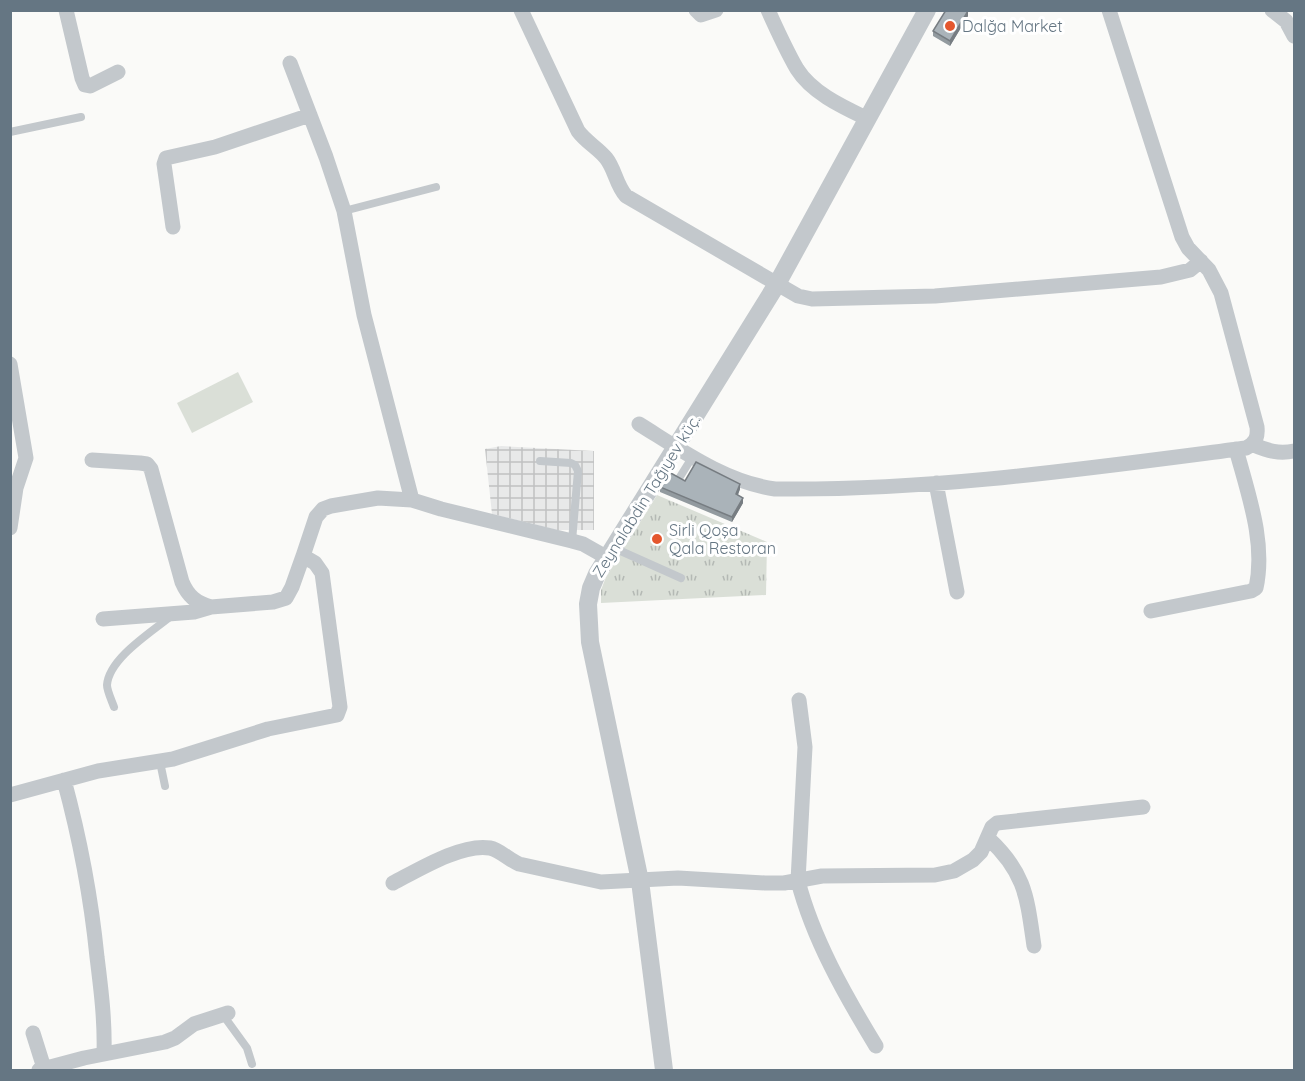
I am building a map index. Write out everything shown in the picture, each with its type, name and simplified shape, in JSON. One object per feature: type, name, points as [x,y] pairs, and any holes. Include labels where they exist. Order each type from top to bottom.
[{"type":"street","points":[[66,10],[85,85],[90,86],[118,72]]},
{"type":"street","points":[[521,10],[578,131],[605,157],[619,188],[626,196],[798,296],[812,299],[935,296],[1161,277],[1190,270],[1200,261]]},
{"type":"street","points":[[696,10],[701,15],[716,10]]},
{"type":"street","points":[[768,10],[797,70],[817,90],[867,119]]},
{"type":"street","name":"Zeynalabdin Tağıyev küç.","points":[[664,1071],[640,880],[590,642],[588,604],[591,588],[609,552],[677,447],[777,284],[927,10]]},
{"type":"street","points":[[639,424],[738,480],[758,487],[775,489],[986,480],[1246,448],[1254,444],[1258,435],[1257,427],[1221,293],[1209,270],[1188,248],[1182,237],[1109,10]]},
{"type":"street","points":[[1272,10],[1286,21],[1294,36]]},
{"type":"street","points":[[290,63],[344,211],[364,315],[412,500]]},
{"type":"street","points":[[173,227],[164,164],[166,158],[215,147],[310,115]]},
{"type":"street","points":[[10,528],[16,488],[26,458],[11,371]]},
{"type":"street","points":[[1254,444],[1267,451],[1294,451]]},
{"type":"street","points":[[1151,611],[1251,591],[1256,588],[1259,552],[1257,535],[1236,449]]},
{"type":"street","points":[[92,460],[147,464],[152,469],[182,582],[190,597],[211,608]]},
{"type":"street","points":[[936,483],[957,592]]},
{"type":"street","points":[[103,619],[194,612],[211,608],[273,602],[286,598],[292,587],[316,517],[323,509],[378,498],[412,500],[572,540],[609,552]]},
{"type":"street","points":[[10,795],[98,771],[160,762],[268,729],[337,715],[340,712],[322,573],[315,563],[303,556]]},
{"type":"street","points":[[799,700],[805,747],[798,881],[801,896],[845,995],[876,1046]]},
{"type":"street","points":[[64,780],[86,868],[105,1026],[104,1053]]},
{"type":"street","points":[[393,884],[424,867],[469,849],[480,848],[498,850],[507,859],[519,864],[601,882],[678,878],[765,884],[822,876],[935,875],[954,871],[973,860],[981,852],[992,827],[997,823],[1007,820],[1143,807]]},
{"type":"street","points":[[988,838],[1005,854],[1020,878],[1028,906],[1034,946]]},
{"type":"street","points":[[33,1033],[41,1070],[85,1064],[104,1053],[165,1042],[175,1038],[194,1024],[225,1014]]},
{"type":"lane","points":[[10,132],[81,117]]},
{"type":"lane","points":[[344,211],[436,187]]},
{"type":"lane","points":[[678,480],[693,456]]},
{"type":"lane","points":[[540,460],[572,463],[578,471],[572,540]]},
{"type":"lane","points":[[609,552],[681,578]]},
{"type":"lane","points":[[114,707],[107,685],[120,658],[174,614]]},
{"type":"lane","points":[[160,762],[165,786]]},
{"type":"lane","points":[[225,1014],[247,1048],[252,1064]]},
{"type":"shaded area","points":[[501,446],[594,451],[594,530],[557,530],[492,514],[485,449]]},
{"type":"green space","points":[[238,372],[253,402],[192,433],[177,403]]},
{"type":"green space","points":[[657,495],[767,542],[766,595],[601,603],[601,590],[606,577]]},
{"type":"building","points":[[946,10],[968,11],[950,41],[933,31]]},
{"type":"building","points":[[696,462],[740,484],[736,494],[743,498],[732,517],[660,487],[669,472],[685,481]]},
{"type":"place","name":"Dalğa Market","points":[[950,26]]},
{"type":"place","name":"Sirli Qoşa Qala Restoran","points":[[657,539]]}]
